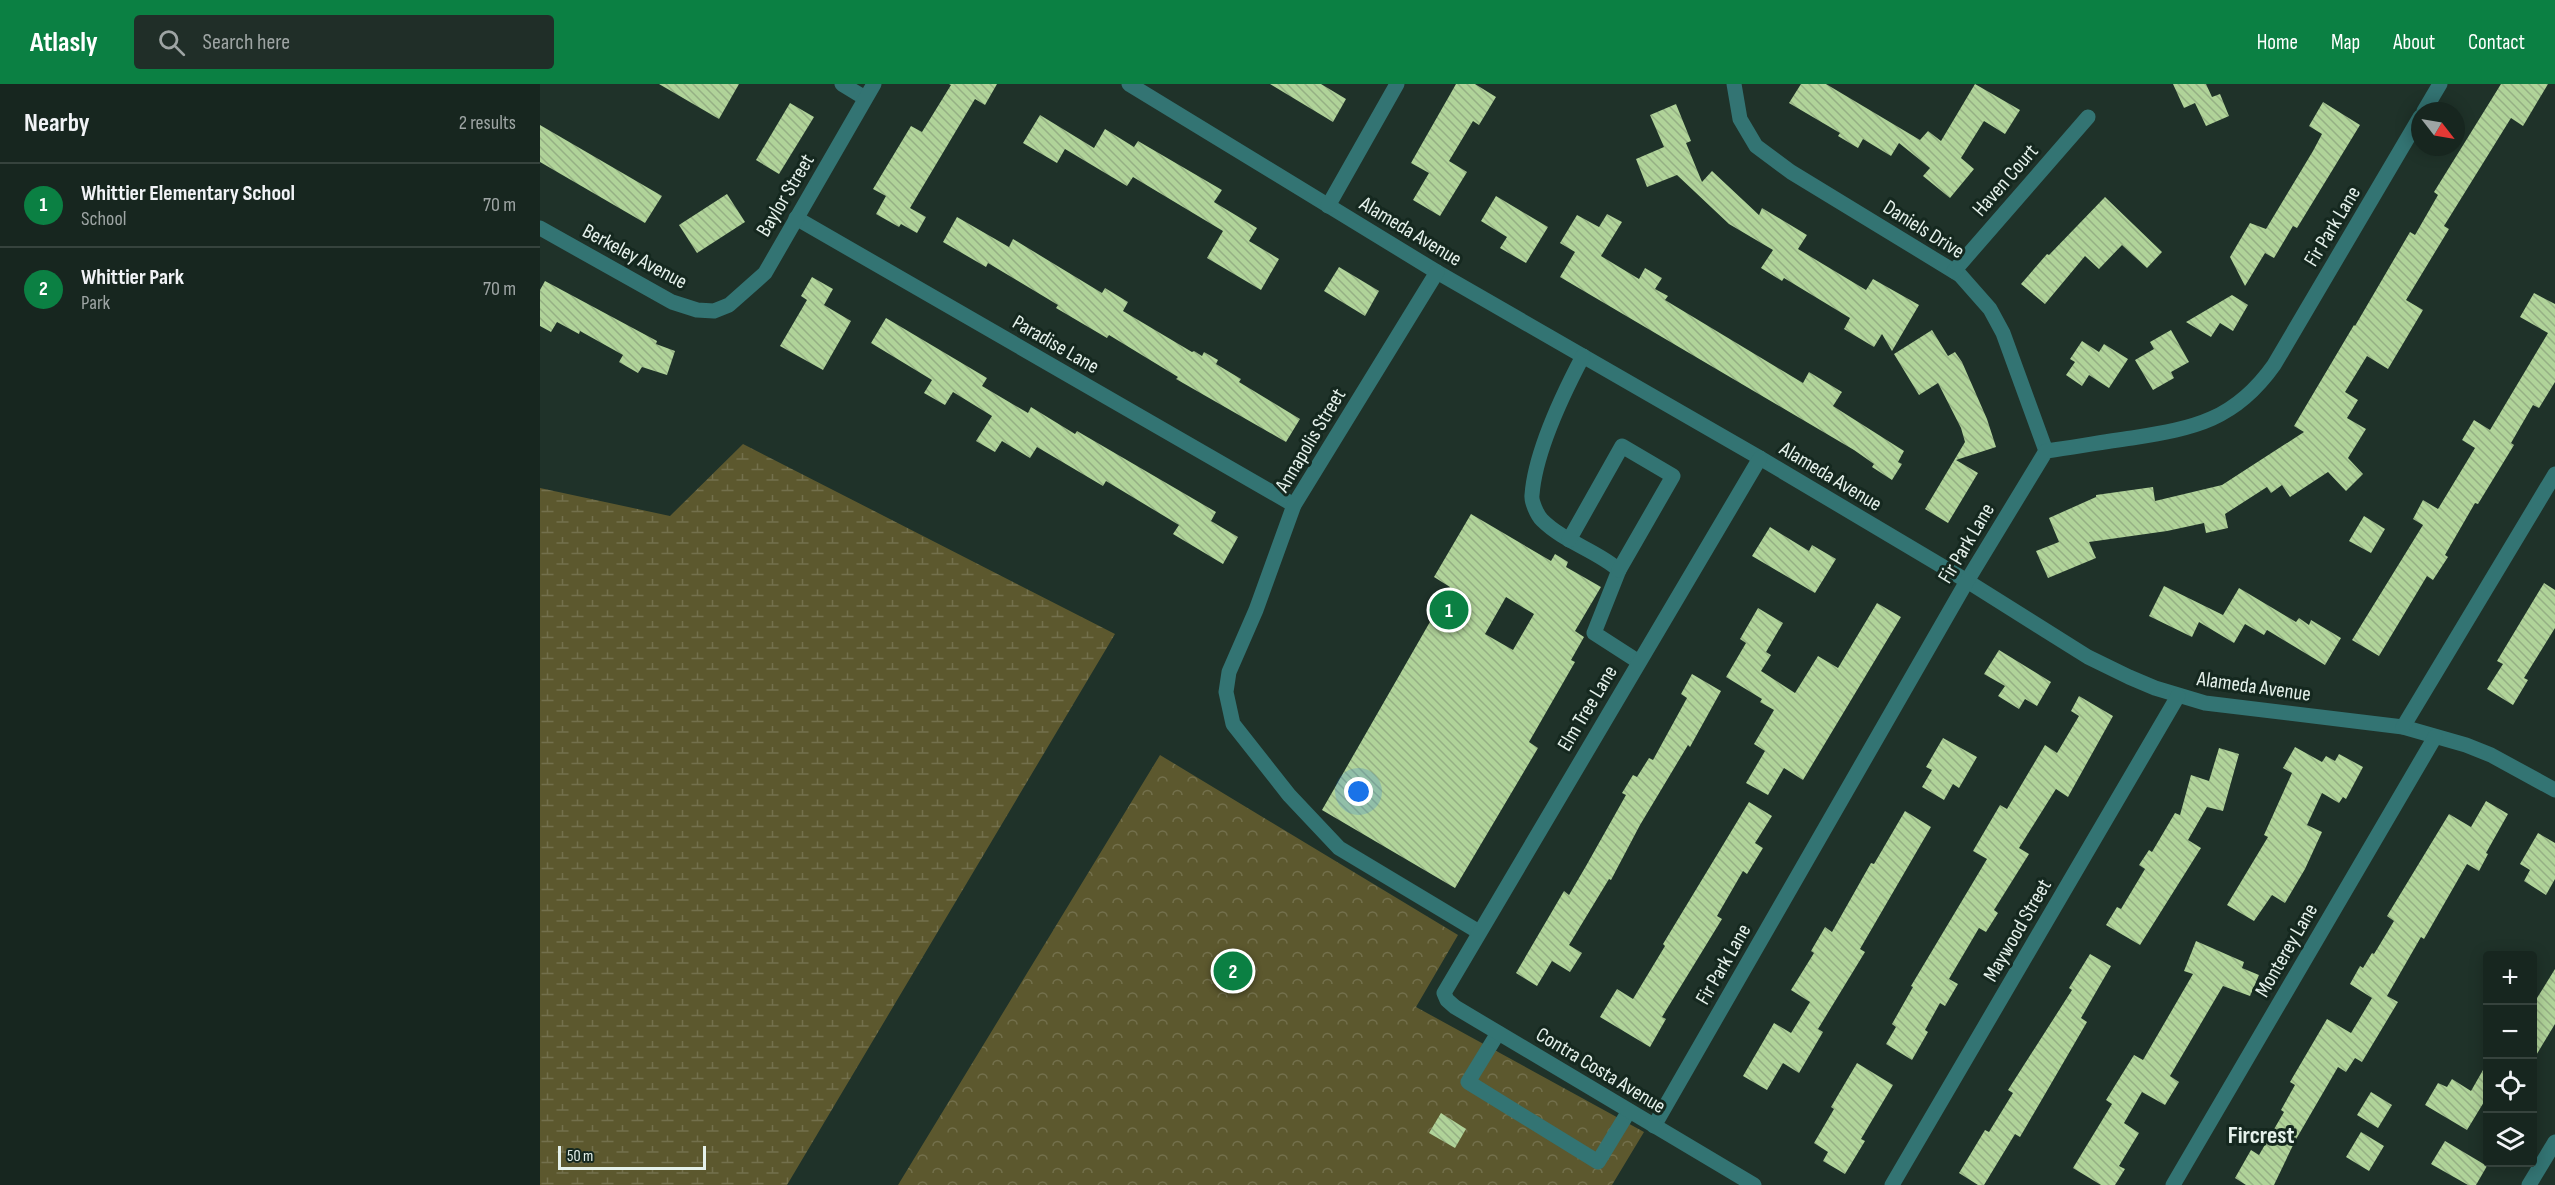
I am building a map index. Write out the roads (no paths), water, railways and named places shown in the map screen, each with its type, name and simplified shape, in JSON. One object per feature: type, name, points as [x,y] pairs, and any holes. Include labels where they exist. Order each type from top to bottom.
[{"type":"street","points":[[842,84],[865,98]]},
{"type":"street","name":"Baylor Street","points":[[714,311],[729,305],[765,273],[874,84]]},
{"type":"street","name":"Alameda Avenue","points":[[1129,84],[1437,272],[1760,458],[1967,581],[2088,657],[2129,678],[2178,696],[2230,706],[2403,727],[2491,755],[2555,790]]},
{"type":"street","points":[[1328,206],[1397,84]]},
{"type":"street","name":"Daniels Drive","points":[[1734,84],[1740,119],[1756,146],[1791,172],[1954,271],[1990,309],[2003,333],[2046,451]]},
{"type":"street","points":[[2429,102],[2440,84]]},
{"type":"street","name":"Haven Court","points":[[1954,271],[2088,117]]},
{"type":"street","name":"Fir Park Lane","points":[[1654,1126],[1967,581],[2046,451],[2181,430],[2206,422],[2229,410],[2249,394],[2274,365],[2411,132]]},
{"type":"street","name":"Paradise Lane","points":[[796,218],[1294,505]]},
{"type":"street","name":"Berkeley Avenue","points":[[540,228],[672,302],[698,310],[714,311]]},
{"type":"street","name":"Annapolis Street","points":[[1437,272],[1294,505],[1230,672],[1226,692],[1233,724],[1289,795],[1339,848],[1479,932]]},
{"type":"street","points":[[1583,356],[1563,394],[1541,457],[1531,497],[1540,519],[1569,540],[1607,559],[1619,570]]},
{"type":"street","points":[[1569,540],[1622,446],[1673,476],[1619,570],[1594,633],[1639,662]]},
{"type":"street","name":"Elm Tree Lane","points":[[1450,980],[1760,458]]},
{"type":"street","points":[[2403,727],[2555,474]]},
{"type":"street","name":"Maywood Street","points":[[1892,1185],[2178,696]]},
{"type":"street","name":"Monterey Lane","points":[[2173,1185],[2435,736]]},
{"type":"street","name":"Contra Costa Avenue","points":[[1450,980],[1444,993],[1449,1002],[1754,1185]]},
{"type":"street","points":[[1498,1033],[1468,1082],[1598,1162],[1629,1111]]},
{"type":"street","points":[[2529,1185],[2555,1142]]},
{"type":"place","name":"Whittier Elementary School","points":[[1449,610]]},
{"type":"place","name":"Whittier Park","points":[[1233,971]]},
{"type":"district","name":"Fircrest","points":[[2261,1135]]}]
